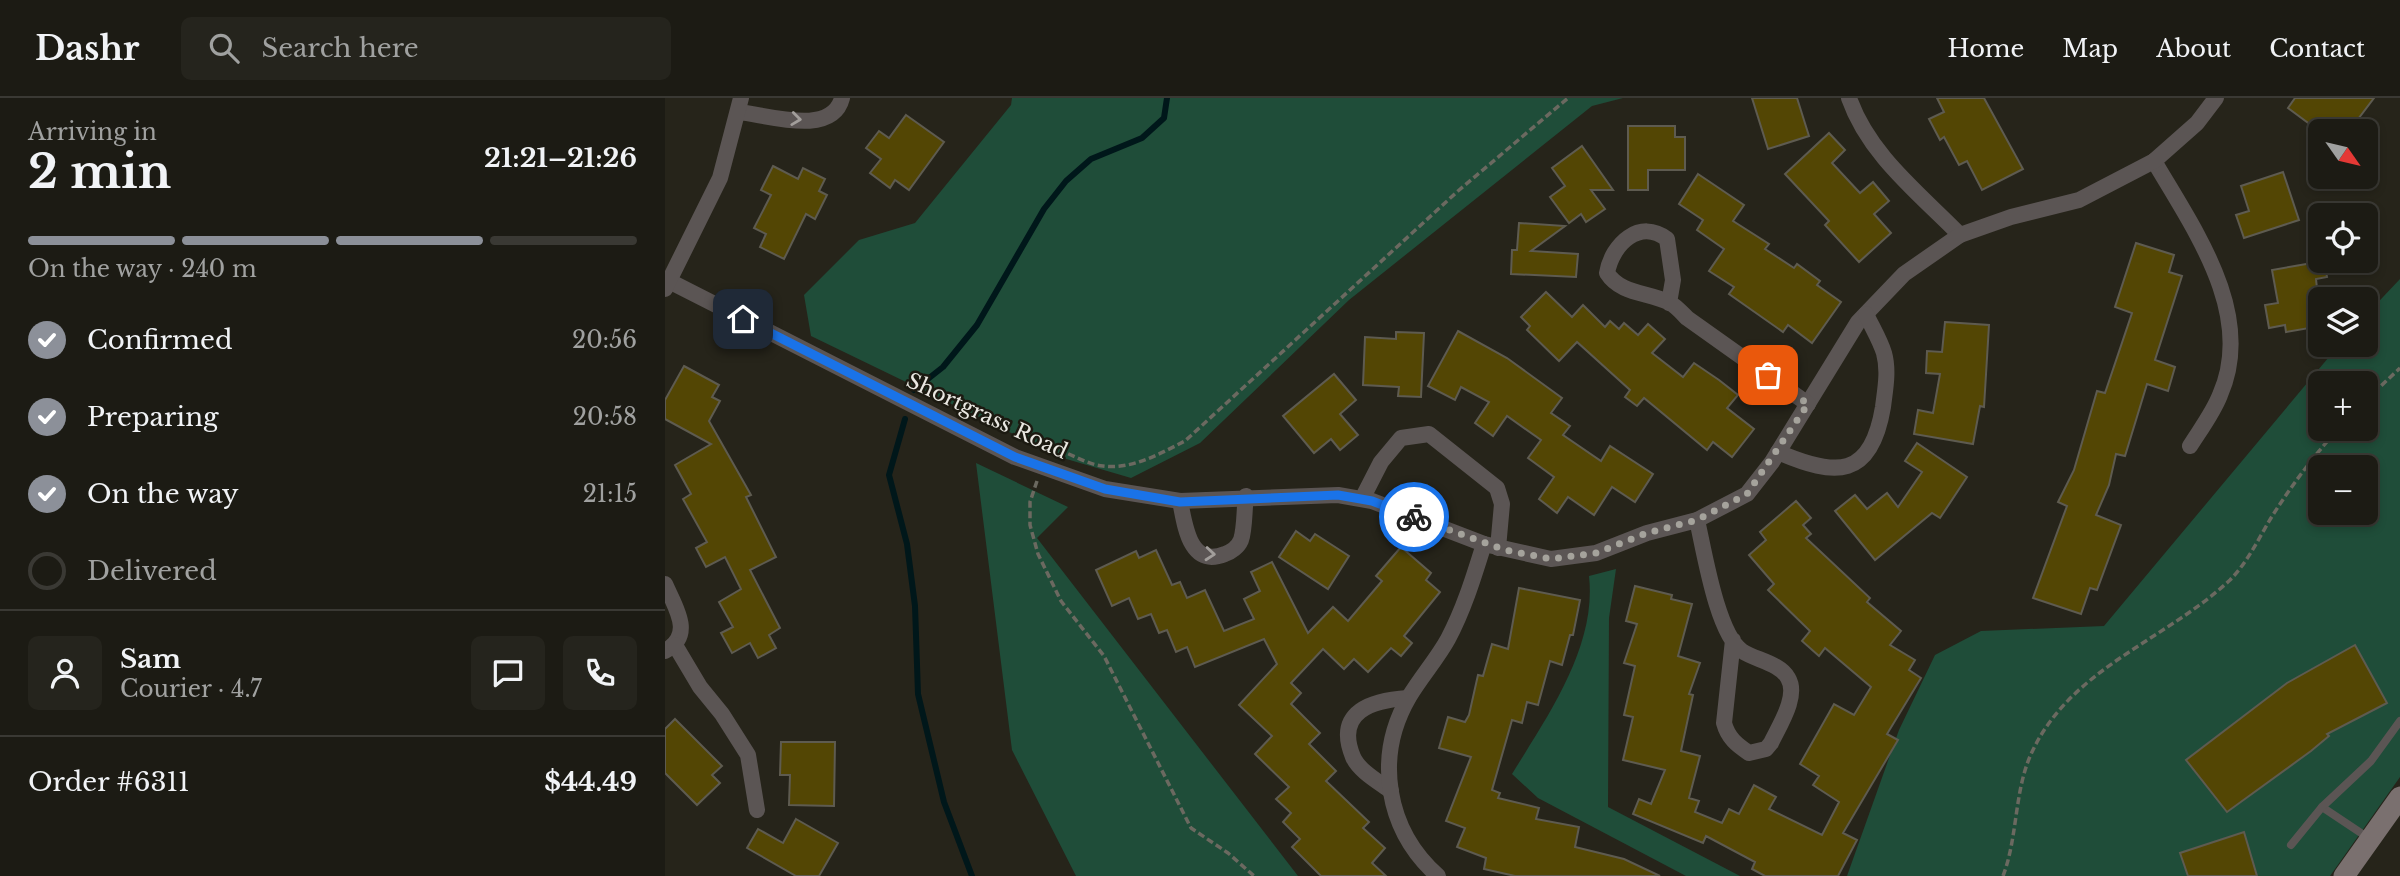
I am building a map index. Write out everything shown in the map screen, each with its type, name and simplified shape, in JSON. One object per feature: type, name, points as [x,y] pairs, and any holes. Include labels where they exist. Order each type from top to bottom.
[{"type":"street","points":[[666,283],[720,178],[740,105],[818,120],[837,111],[842,98]]},
{"type":"street","points":[[1849,98],[1857,122],[1875,151],[1960,235]]},
{"type":"street","name":"Shortgrass Road","points":[[666,283],[1003,451],[1105,489],[1180,502],[1211,502],[1246,496],[1338,495],[1362,499],[1491,546],[1551,559],[1596,553],[1647,533],[1697,520],[1747,494],[1778,452],[1866,314],[1904,274],[1960,235],[2011,217],[2079,200],[2154,161],[2197,123],[2216,98]]},
{"type":"street","points":[[2154,161],[2210,257],[2226,316],[2231,352],[2221,394],[2190,446]]},
{"type":"street","points":[[1669,303],[1673,280],[1667,239],[1658,232],[1633,232],[1610,257],[1607,273],[1621,287],[1669,303],[1808,404]]},
{"type":"street","points":[[1778,452],[1814,467],[1837,469],[1857,462],[1871,450],[1878,436],[1887,369],[1884,353],[1866,314]]},
{"type":"street","points":[[1362,499],[1381,462],[1401,438],[1429,434],[1497,488],[1501,504],[1491,546],[1447,639],[1408,698],[1395,730],[1388,772],[1394,812],[1416,856],[1438,876]]},
{"type":"street","points":[[1180,502],[1191,545],[1198,552],[1217,556],[1234,550],[1241,541],[1246,496]]},
{"type":"street","points":[[1697,520],[1721,619],[1739,650],[1788,677],[1792,692],[1771,743],[1766,749],[1749,753],[1736,745],[1724,723],[1733,640]]},
{"type":"street","points":[[665,584],[682,624],[681,634],[670,648],[722,715],[748,755],[757,810]]},
{"type":"street","points":[[1391,791],[1354,759],[1349,737],[1355,715],[1363,708],[1379,700],[1408,698]]},
{"type":"street","points":[[2344,876],[2400,797]]},
{"type":"lane","points":[[2291,845],[2322,807],[2371,761],[2400,721]]},
{"type":"lane","points":[[2322,807],[2370,839]]},
{"type":"path","points":[[1254,876],[1228,853],[1191,828],[1104,656],[1061,601],[1038,554],[1030,525],[1030,502],[1034,484],[1062,451],[1101,467],[1121,466],[1152,457],[1185,441],[1458,191],[1568,98]]},
{"type":"path","points":[[2378,389],[2400,368]]},
{"type":"path","points":[[2003,876],[2011,855],[2031,753],[2051,722],[2070,697],[2099,673],[2231,579],[2293,484],[2328,441]]},
{"type":"green space","points":[[1012,98],[1623,98],[1592,106],[1349,300],[1200,443],[1131,478],[1063,458],[811,336],[804,295],[859,240],[915,223],[1011,105]]},
{"type":"green space","points":[[2400,279],[2400,777],[2330,876],[1847,876],[1899,730],[1935,655],[1981,631],[2104,626],[2308,382],[2308,441],[2378,441],[2378,371],[2317,371],[2329,357],[2378,357],[2378,302]]},
{"type":"green space","points":[[976,463],[1068,507],[1037,538],[1298,876],[1076,876],[1012,750]]},
{"type":"green space","points":[[1616,569],[1609,618],[1608,807],[1740,876],[1686,876],[1538,798],[1512,774],[1554,705],[1577,655],[1589,603],[1589,576]]},
{"type":"building","points":[[1752,98],[1797,98],[1809,136],[1768,149]]},
{"type":"building","points":[[1937,98],[1984,98],[2023,169],[1982,190],[1967,161],[1959,165],[1944,137],[1940,140],[1929,119],[1944,112]]},
{"type":"building","points":[[2295,98],[2374,98],[2358,119],[2308,119],[2308,123],[2288,108]]},
{"type":"building","points":[[906,115],[944,142],[909,190],[895,180],[890,188],[870,173],[881,159],[866,148],[879,131],[889,138]]},
{"type":"building","points":[[1628,126],[1675,126],[1675,137],[1685,137],[1685,170],[1648,170],[1648,190],[1628,190]]},
{"type":"building","points":[[1829,133],[1845,150],[1832,163],[1860,193],[1873,182],[1889,201],[1874,214],[1891,233],[1859,262],[1825,225],[1829,221],[1785,174]]},
{"type":"building","points":[[1582,146],[1613,190],[1591,190],[1605,209],[1586,222],[1581,214],[1569,223],[1550,197],[1565,186],[1552,168]]},
{"type":"building","points":[[773,166],[798,179],[803,168],[825,179],[819,191],[827,195],[815,219],[806,214],[784,259],[760,247],[766,234],[754,228],[771,195],[761,190]]},
{"type":"building","points":[[2283,172],[2299,220],[2244,238],[2236,215],[2249,211],[2241,186]]},
{"type":"building","points":[[1698,174],[1744,205],[1733,221],[1769,244],[1765,249],[1794,268],[1797,264],[1820,281],[1817,285],[1841,302],[1812,343],[1788,325],[1783,332],[1729,294],[1734,287],[1709,271],[1724,249],[1697,230],[1703,220],[1679,204]]},
{"type":"building","points":[[1519,223],[1565,226],[1531,251],[1578,254],[1576,277],[1511,274],[1512,250],[1517,250]]},
{"type":"building","points":[[2136,243],[2174,255],[2169,272],[2182,276],[2155,360],[2175,367],[2168,391],[2147,384],[2125,456],[2116,454],[2109,485],[2096,515],[2121,525],[2097,590],[2090,588],[2081,614],[2033,598],[2067,506],[2058,502],[2074,470],[2097,391],[2105,393],[2132,313],[2115,307]]},
{"type":"building","points":[[2308,264],[2308,273],[2326,273],[2327,277],[2316,279],[2317,287],[2308,287],[2308,328],[2286,332],[2285,325],[2269,328],[2265,305],[2278,303],[2272,270]]},
{"type":"building","points":[[1546,292],[1572,317],[1583,305],[1605,327],[1610,321],[1619,329],[1624,323],[1638,335],[1648,324],[1665,339],[1652,353],[1683,377],[1694,363],[1719,380],[1738,395],[1727,408],[1754,429],[1732,457],[1713,442],[1707,450],[1644,398],[1637,406],[1625,397],[1630,390],[1577,342],[1559,361],[1527,330],[1530,326],[1521,317]]},
{"type":"building","points":[[1945,322],[1989,325],[1984,407],[1980,406],[1973,444],[1914,434],[1918,410],[1933,413],[1940,374],[1926,373],[1927,351],[1942,352]]},
{"type":"building","points":[[1458,331],[1507,358],[1562,398],[1551,413],[1570,426],[1563,435],[1601,461],[1610,446],[1653,474],[1635,502],[1612,487],[1594,515],[1568,497],[1557,513],[1539,499],[1554,477],[1528,458],[1541,440],[1507,416],[1493,436],[1475,423],[1489,402],[1461,387],[1455,400],[1428,386]]},
{"type":"building","points":[[1396,332],[1424,333],[1421,397],[1398,396],[1399,387],[1363,385],[1365,337],[1396,339]]},
{"type":"building","points":[[684,366],[719,385],[712,397],[720,401],[709,421],[751,495],[746,497],[776,557],[750,570],[780,628],[769,635],[776,648],[758,658],[750,643],[732,653],[721,633],[733,627],[719,602],[741,589],[725,557],[706,567],[696,548],[707,542],[683,499],[691,494],[675,465],[711,444],[665,419],[665,400]]},
{"type":"building","points":[[1334,374],[1356,400],[1340,414],[1358,435],[1340,450],[1331,439],[1314,453],[1283,416]]},
{"type":"building","points":[[1917,443],[1967,477],[1940,518],[1932,513],[1875,560],[1835,511],[1855,495],[1867,509],[1887,493],[1898,507],[1922,472],[1905,461]]},
{"type":"building","points":[[1796,501],[1811,518],[1803,525],[1811,534],[1806,538],[1870,598],[1867,602],[1901,631],[1890,645],[1915,660],[1909,670],[1921,678],[1887,734],[1898,740],[1843,833],[1857,840],[1838,876],[1765,876],[1752,869],[1755,862],[1706,836],[1703,843],[1633,814],[1639,799],[1651,804],[1665,770],[1623,760],[1633,717],[1624,715],[1635,666],[1624,663],[1637,624],[1626,621],[1635,586],[1672,595],[1671,599],[1692,604],[1678,656],[1700,663],[1689,694],[1693,695],[1681,751],[1700,756],[1689,798],[1699,801],[1695,812],[1722,823],[1729,809],[1739,814],[1754,785],[1776,797],[1769,809],[1822,835],[1839,802],[1813,785],[1819,776],[1800,764],[1834,704],[1854,715],[1871,687],[1825,648],[1819,656],[1802,641],[1810,631],[1768,590],[1774,584],[1749,555],[1766,540],[1760,532]]},
{"type":"building","points":[[1296,531],[1310,541],[1315,534],[1349,556],[1328,589],[1279,557]]},
{"type":"building","points":[[1401,547],[1431,573],[1426,580],[1440,592],[1404,636],[1412,643],[1401,656],[1391,648],[1368,672],[1354,659],[1344,669],[1323,649],[1291,683],[1301,693],[1291,704],[1320,733],[1309,744],[1336,771],[1326,781],[1369,822],[1363,828],[1385,848],[1372,863],[1386,876],[1321,876],[1292,847],[1300,839],[1283,822],[1291,813],[1276,799],[1289,787],[1255,754],[1272,736],[1239,705],[1277,664],[1264,639],[1195,667],[1187,647],[1176,652],[1167,630],[1159,633],[1151,614],[1138,619],[1129,598],[1112,606],[1096,570],[1136,551],[1139,558],[1156,550],[1172,585],[1180,582],[1187,598],[1205,590],[1224,631],[1254,619],[1244,599],[1260,591],[1251,572],[1272,562],[1308,633],[1333,607],[1348,621],[1382,581],[1376,576]]},
{"type":"building","points":[[1519,588],[1580,600],[1573,635],[1570,635],[1562,665],[1550,661],[1538,705],[1527,702],[1522,723],[1512,720],[1492,790],[1500,793],[1498,798],[1539,808],[1536,819],[1579,827],[1575,847],[1624,859],[1660,876],[1515,876],[1484,869],[1486,858],[1457,847],[1465,828],[1446,821],[1471,757],[1439,748],[1448,717],[1465,722],[1469,715],[1478,675],[1483,676],[1492,644],[1508,649]]},
{"type":"building","points":[[2355,645],[2387,703],[2327,734],[2329,736],[2311,751],[2227,812],[2186,760],[2287,683]]},
{"type":"building","points":[[675,719],[722,766],[712,775],[720,783],[697,805],[665,773],[665,729]]},
{"type":"building","points":[[781,742],[835,742],[834,806],[789,805],[790,775],[780,775]]},
{"type":"building","points":[[796,819],[838,843],[819,876],[796,876],[747,848],[758,829],[783,843]]},
{"type":"building","points":[[2244,832],[2257,876],[2188,876],[2180,853]]},
{"type":"waterway","points":[[914,390],[943,367],[977,325],[1044,209],[1066,181],[1091,159],[1142,138],[1164,118],[1167,98]]},
{"type":"waterway","points":[[905,419],[889,475],[907,544],[915,606],[918,694],[944,802],[972,876]]},
{"type":"way so far","points":[[1414,517],[1485,544],[1551,559],[1596,553],[1647,533],[1697,520],[1747,494],[1772,461],[1808,404],[1768,375]]},
{"type":"route","points":[[743,319],[1015,457],[1105,489],[1180,502],[1211,502],[1246,496],[1338,495],[1372,501],[1414,517]]}]
